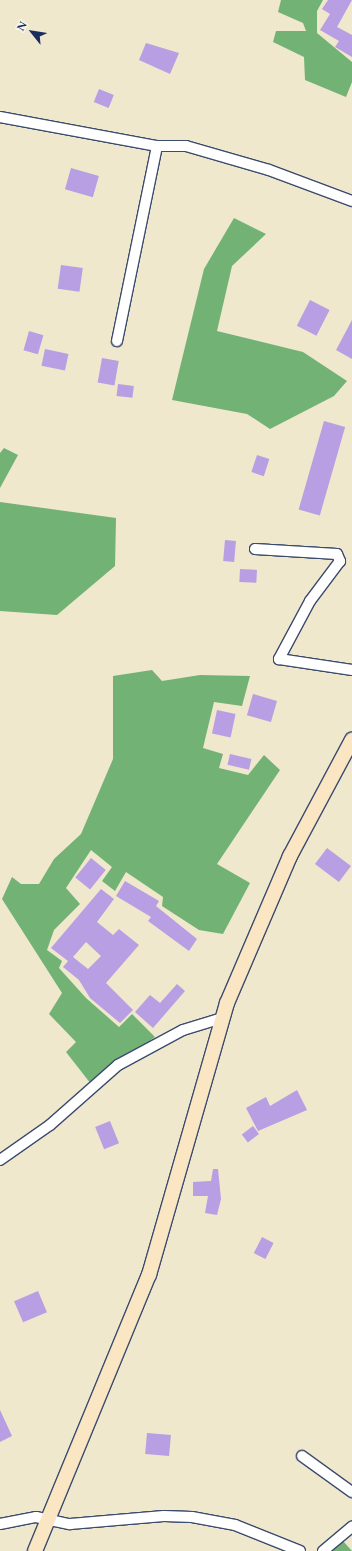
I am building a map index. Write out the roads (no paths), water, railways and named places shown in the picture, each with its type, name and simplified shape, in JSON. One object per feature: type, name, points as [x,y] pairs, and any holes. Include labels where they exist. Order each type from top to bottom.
[{"type":"street","points":[[0,116],[157,146],[186,146],[224,157],[352,201]]},
{"type":"street","points":[[118,340],[157,146]]},
{"type":"street","points":[[255,549],[337,554],[340,561],[310,601],[278,659],[352,670]]},
{"type":"street","points":[[35,1551],[149,1275],[222,1018],[290,856],[352,740]]},
{"type":"street","points":[[0,1160],[50,1125],[118,1065],[183,1030],[222,1018]]},
{"type":"street","points":[[302,1456],[352,1492]]},
{"type":"street","points":[[0,1524],[48,1519],[70,1524],[157,1516],[192,1518],[235,1525],[300,1551]]},
{"type":"street","points":[[323,1551],[352,1527]]}]
